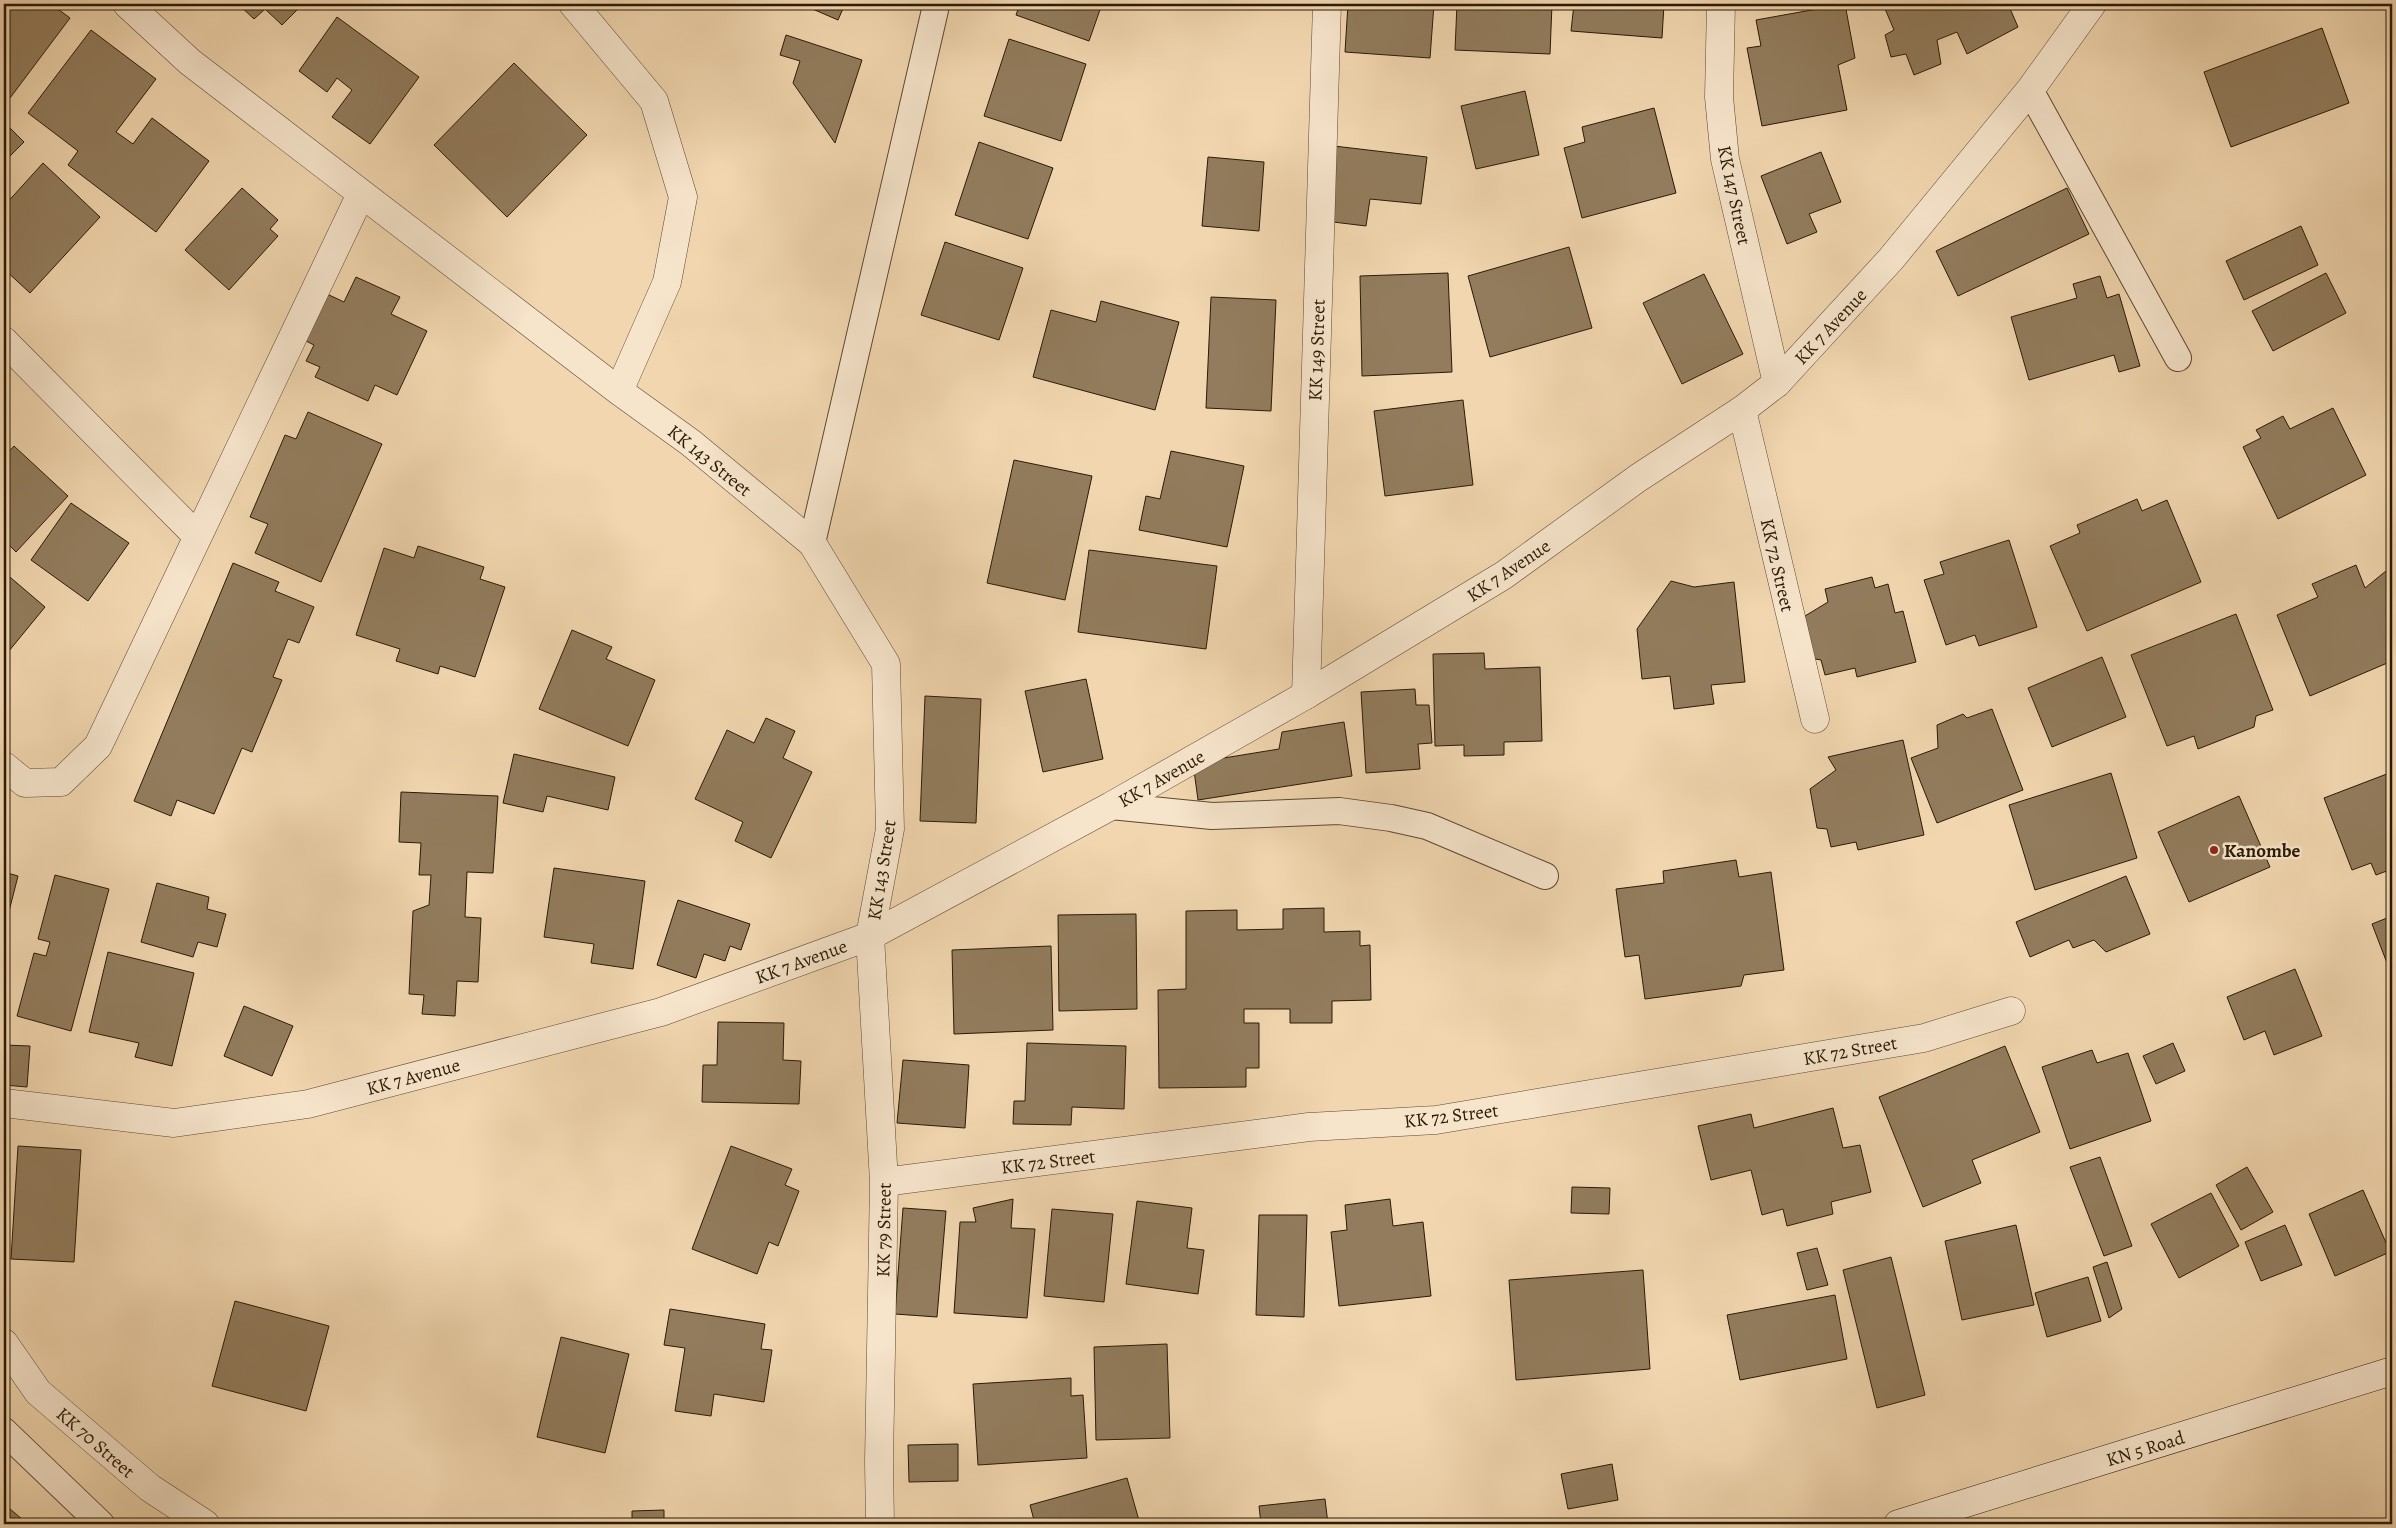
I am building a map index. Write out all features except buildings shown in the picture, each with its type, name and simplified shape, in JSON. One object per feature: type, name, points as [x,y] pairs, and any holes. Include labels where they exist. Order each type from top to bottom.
[{"type":"street","name":"KK 143 Street","points":[[127,4],[190,62],[619,391],[691,443],[812,543],[886,664],[890,829],[870,936]]},
{"type":"street","points":[[573,4],[654,101],[683,197],[667,282],[619,391]]},
{"type":"street","name":"KK 149 Street","points":[[1306,696],[1327,4]]},
{"type":"street","name":"KK 147 Street","points":[[1721,4],[1719,97],[1724,159],[1777,383]]},
{"type":"street","name":"KK 7 Avenue","points":[[4,1103],[174,1123],[308,1104],[660,1012],[870,936],[1111,806],[1306,696],[1504,575],[1638,478],[1742,410],[1777,383],[1891,259],[2030,90],[2092,4]]},
{"type":"street","points":[[4,766],[25,783],[61,782],[98,746],[361,194]]},
{"type":"street","points":[[4,341],[198,536]]},
{"type":"street","name":"KK 72 Street","points":[[1742,410],[1815,719]]},
{"type":"street","name":"KK 79 Street","points":[[870,936],[884,1182],[879,1462],[880,1524]]},
{"type":"street","name":"KK 72 Street","points":[[884,1182],[1309,1127],[1436,1120],[1924,1038],[2011,1011]]},
{"type":"street","name":"KK 70 Street","points":[[4,1343],[38,1392],[150,1488],[205,1524]]},
{"type":"street","name":"KN 5 Road","points":[[1898,1524],[2392,1371]]},
{"type":"lane","points":[[812,543],[935,10]]},
{"type":"lane","points":[[2030,90],[2178,358]]},
{"type":"lane","points":[[1111,806],[1212,816],[1339,812],[1391,818],[1427,826],[1545,876]]},
{"type":"lane","points":[[4,1431],[101,1524]]},
{"type":"place","name":"Kanombe","points":[[2214,850]]}]
